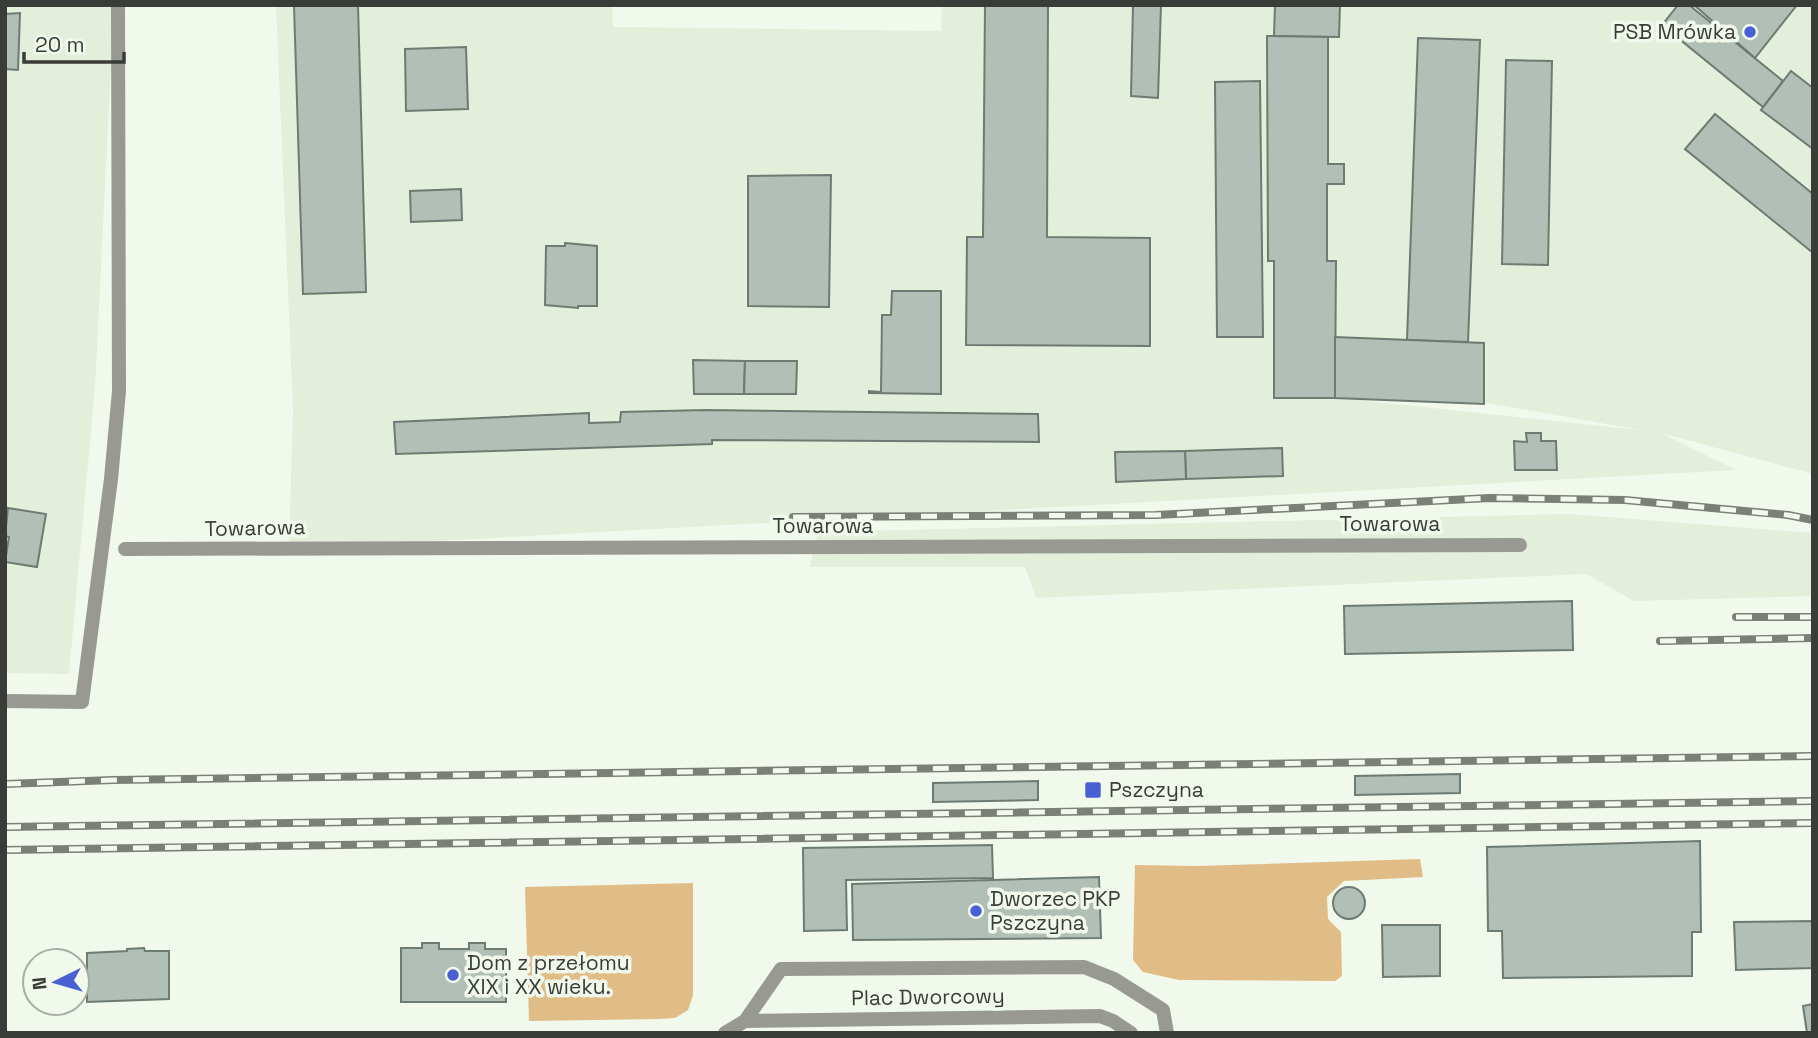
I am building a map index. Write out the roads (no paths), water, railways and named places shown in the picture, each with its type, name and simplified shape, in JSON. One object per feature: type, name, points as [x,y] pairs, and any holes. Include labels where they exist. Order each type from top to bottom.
[{"type":"street","points":[[5,701],[82,702],[111,479],[119,391],[118,5]]},
{"type":"street","name":"Towarowa","points":[[125,549],[1520,545]]},
{"type":"street","points":[[725,1033],[745,1021],[781,969],[1084,967],[1114,979],[1163,1010],[1167,1033]]},
{"type":"street","name":"Plac Dworcowy","points":[[745,1021],[1100,1016],[1131,1033]]},
{"type":"railway","points":[[793,517],[1156,515],[1490,498],[1625,500],[1788,515],[1813,520]]},
{"type":"railway","points":[[1736,617],[1813,617]]},
{"type":"railway","points":[[1660,641],[1813,638]]},
{"type":"railway","points":[[5,784],[113,780],[1813,756]]},
{"type":"railway","points":[[5,827],[1813,801]]},
{"type":"railway","points":[[5,850],[1813,823]]},
{"type":"place","name":"PSB Mrówka","points":[[1750,32]]},
{"type":"place","name":"Pszczyna","points":[[1093,790]]},
{"type":"place","name":"Dworzec PKP Pszczyna","points":[[976,911]]},
{"type":"place","name":"Dom z przełomu XIX i XX wieku.","points":[[453,975]]}]
